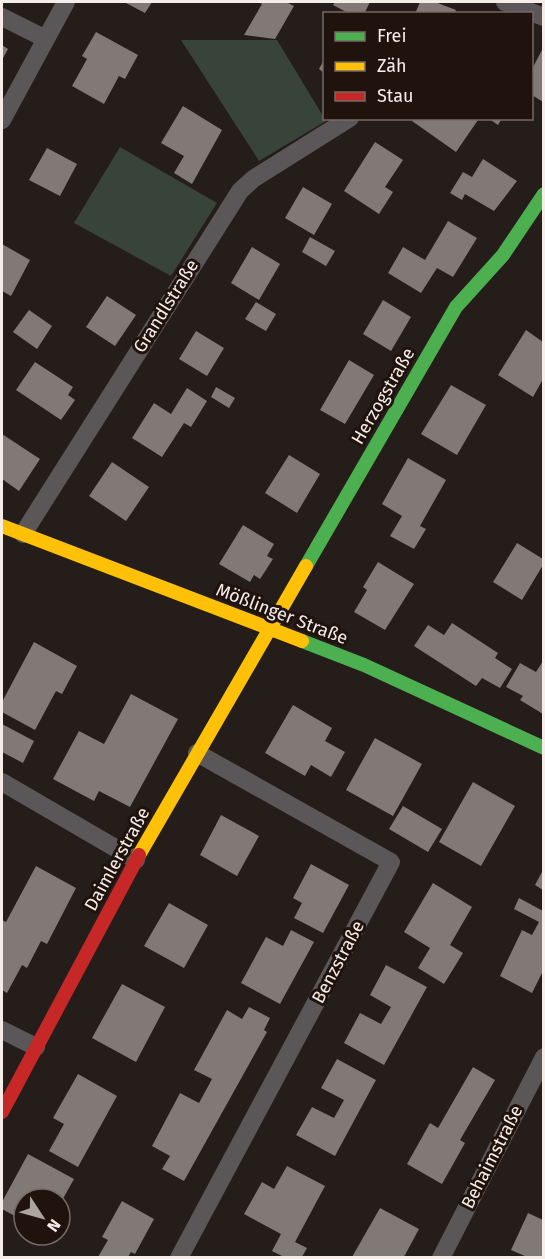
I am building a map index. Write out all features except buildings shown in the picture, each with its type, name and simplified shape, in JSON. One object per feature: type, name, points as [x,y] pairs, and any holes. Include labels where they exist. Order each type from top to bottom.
[{"type":"street","points":[[2,120],[66,2]]},
{"type":"street","points":[[510,7],[526,12]]},
{"type":"street","points":[[2,17],[46,39]]},
{"type":"street","name":"Grandlstraße","points":[[23,534],[240,190],[347,120]]},
{"type":"street","name":"Herzogstraße","points":[[272,629],[456,307],[503,255],[543,194]]},
{"type":"street","name":"Mößlinger Straße","points":[[2,526],[364,665],[543,748]]},
{"type":"street","name":"Daimlerstraße","points":[[2,1112],[136,860],[272,629]]},
{"type":"street","name":"Benzstraße","points":[[179,1257],[391,862],[197,753]]},
{"type":"street","points":[[2,782],[136,860]]},
{"type":"street","points":[[2,1029],[36,1047]]},
{"type":"street","name":"Behaimstraße","points":[[441,1257],[543,1057]]},
{"type":"green space","points":[[181,40],[277,40],[323,116],[323,120],[326,121],[259,161]]},
{"type":"green space","points":[[120,147],[217,203],[171,276],[74,223]]},
{"type":"traffic: fast","points":[[306,566],[456,307],[503,255],[544,194]]},
{"type":"traffic: fast","points":[[302,641],[364,665],[544,748]]},
{"type":"traffic: slow","points":[[2,526],[302,641]]},
{"type":"traffic: slow","points":[[139,855],[306,566]]},
{"type":"traffic: jam","points":[[2,1112],[139,855]]}]
